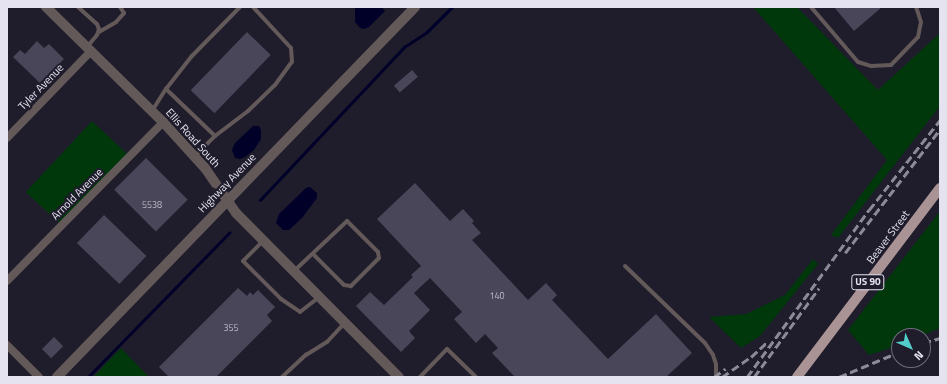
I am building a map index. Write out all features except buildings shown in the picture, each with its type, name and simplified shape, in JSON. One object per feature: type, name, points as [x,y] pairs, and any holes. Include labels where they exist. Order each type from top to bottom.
[{"type":"main road","name":"Beaver Street","points":[[797,377],[940,188]]},
{"type":"street","name":"Ellis Road South","points":[[46,7],[163,122],[195,156],[236,213],[399,377]]},
{"type":"street","name":"Highway Avenue","points":[[57,377],[415,7]]},
{"type":"street","name":"Tyler Avenue","points":[[7,138],[89,49]]},
{"type":"street","name":"Arnold Avenue","points":[[7,281],[163,122]]},
{"type":"street","points":[[9,351],[39,377]]},
{"type":"lane","points":[[78,7],[97,24],[99,32]]},
{"type":"lane","points":[[89,49],[99,32],[116,22],[124,13],[120,7]]},
{"type":"lane","points":[[152,111],[166,89],[191,57],[240,7]]},
{"type":"lane","points":[[195,156],[215,136],[254,106],[275,85],[292,62],[291,48],[253,7]]},
{"type":"lane","points":[[811,7],[858,62],[871,66],[891,65],[918,37],[921,22],[916,7]]},
{"type":"lane","points":[[166,89],[215,136]]},
{"type":"lane","points":[[294,271],[347,221],[378,252],[379,258],[351,286],[344,286],[313,254]]},
{"type":"lane","points":[[263,240],[243,261],[281,299],[300,312],[320,297]]},
{"type":"lane","points":[[625,266],[705,343],[713,355],[716,364],[716,377]]},
{"type":"lane","points":[[282,377],[306,355],[327,342],[345,322]]},
{"type":"lane","points":[[420,377],[447,349],[476,377]]},
{"type":"green space","points":[[753,7],[797,7],[878,90],[940,33],[940,106],[838,238],[831,235],[887,160]]},
{"type":"green space","points":[[92,121],[127,154],[61,225],[26,192]]},
{"type":"green space","points":[[940,211],[940,328],[931,332],[931,328],[891,328],[891,348],[869,355],[848,330]]},
{"type":"green space","points":[[813,259],[818,264],[760,336],[741,348],[709,317],[746,314],[785,295]]},
{"type":"green space","points":[[121,348],[149,377],[93,377]]},
{"type":"water","points":[[355,7],[382,7],[385,11],[369,27],[364,29],[360,28],[355,22]]},
{"type":"water","points":[[253,126],[259,126],[261,130],[261,139],[254,150],[245,157],[240,159],[235,158],[232,150],[235,143]]},
{"type":"water","points":[[310,187],[317,193],[317,198],[302,218],[289,230],[283,230],[276,223],[279,214],[306,188]]},
{"type":"waterway","points":[[260,200],[404,47],[427,32],[452,7]]},
{"type":"waterway","points":[[88,377],[229,233]]},
{"type":"railway","points":[[747,377],[869,210],[940,120]]},
{"type":"railway","points":[[845,253],[938,132]]},
{"type":"railway","points":[[754,377],[819,288]]},
{"type":"railway","points":[[931,341],[940,338]]},
{"type":"railway","points":[[722,377],[751,357],[768,341]]},
{"type":"railway","points":[[839,377],[891,355]]},
{"type":"railway","points":[[714,377],[725,369]]}]
